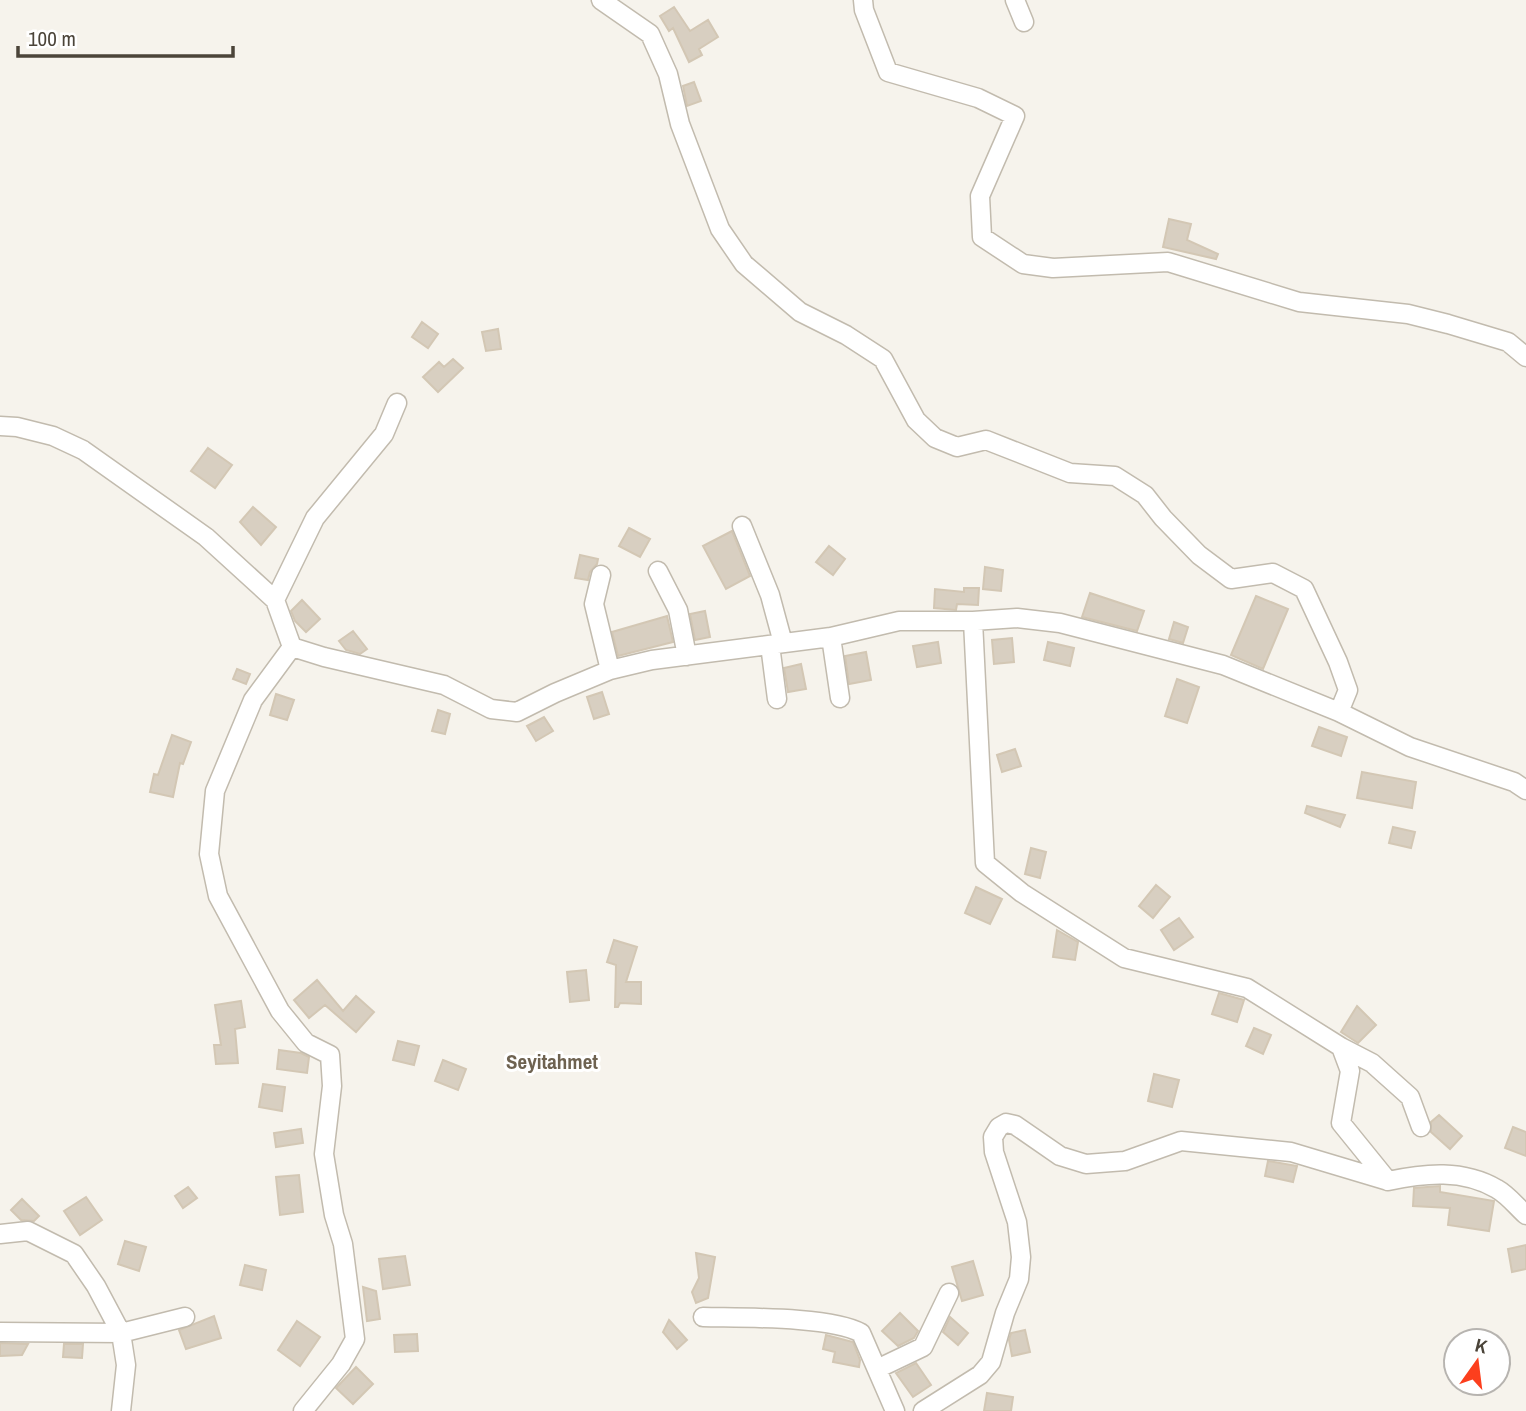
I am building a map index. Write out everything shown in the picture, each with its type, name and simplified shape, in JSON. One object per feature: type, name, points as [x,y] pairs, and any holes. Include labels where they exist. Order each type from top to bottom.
[{"type":"street","points":[[601,0],[650,34],[668,74],[680,124],[720,229],[744,264],[800,312],[846,335],[883,359],[916,420],[935,438],[957,447],[986,440],[1070,473],[1115,476],[1145,495],[1199,555],[1231,579],[1273,573],[1304,589],[1338,662],[1348,691],[1339,712]]},
{"type":"street","points":[[863,0],[864,10],[888,72],[978,97],[1015,116],[980,196],[982,237],[1023,264],[1054,268],[1168,262],[1300,302],[1408,314],[1448,324],[1508,342],[1526,358]]},
{"type":"street","points":[[1015,0],[1024,22]]},
{"type":"street","points":[[275,600],[315,518],[384,434],[397,403]]},
{"type":"street","points":[[0,426],[17,427],[53,436],[83,450],[206,537],[275,600],[292,647]]},
{"type":"street","points":[[742,526],[770,595],[777,644],[777,699]]},
{"type":"street","points":[[658,571],[678,610],[687,656]]},
{"type":"street","points":[[601,575],[594,604],[610,670]]},
{"type":"street","points":[[292,647],[444,685],[491,709],[517,712],[610,670],[652,660],[831,637],[899,621],[1017,618],[1060,623],[1223,665],[1339,712],[1410,747],[1514,782],[1526,790]]},
{"type":"street","points":[[973,621],[985,863],[1022,893],[1124,958],[1247,988],[1341,1047],[1372,1063],[1410,1097],[1421,1127]]},
{"type":"street","points":[[831,637],[840,698]]},
{"type":"street","points":[[292,647],[253,700],[215,791],[209,854],[218,896],[280,1011],[306,1043],[330,1055],[332,1086],[324,1154],[334,1215],[343,1244],[355,1339],[341,1364],[303,1411]]},
{"type":"street","points":[[1341,1047],[1350,1071],[1341,1123],[1388,1181]]},
{"type":"street","points":[[923,1411],[980,1376],[991,1362],[1005,1313],[1019,1279],[1021,1257],[1017,1222],[995,1152],[993,1137],[999,1127],[1006,1123],[1015,1125],[1060,1156],[1086,1164],[1125,1161],[1181,1141],[1291,1152],[1388,1181],[1412,1176],[1464,1174],[1499,1190],[1526,1215]]},
{"type":"street","points":[[0,1234],[28,1231],[74,1254],[96,1286],[121,1334],[126,1365],[121,1411]]},
{"type":"street","points":[[877,1369],[923,1347],[949,1293]]},
{"type":"street","points":[[0,1332],[121,1334],[185,1317]]},
{"type":"street","points":[[703,1317],[767,1318],[849,1326],[861,1333],[895,1411]]},
{"type":"building","points":[[674,7],[690,31],[708,20],[718,37],[699,49],[702,55],[689,62],[673,28],[669,31],[660,16]]},
{"type":"building","points":[[694,82],[701,101],[687,106],[683,86]]},
{"type":"building","points":[[1169,219],[1191,224],[1187,240],[1218,254],[1216,259],[1163,247]]},
{"type":"building","points":[[422,322],[438,334],[428,348],[412,337]]},
{"type":"building","points":[[498,329],[501,349],[486,351],[482,332]]},
{"type":"building","points":[[453,359],[463,368],[438,392],[423,377],[439,362],[444,367]]},
{"type":"building","points":[[208,448],[232,465],[215,488],[191,471]]},
{"type":"building","points":[[253,507],[276,527],[261,545],[240,522]]},
{"type":"building","points":[[629,528],[650,539],[640,557],[619,546]]},
{"type":"building","points":[[732,531],[750,576],[726,589],[703,546]]},
{"type":"building","points":[[829,546],[845,559],[833,575],[816,562]]},
{"type":"building","points":[[580,555],[598,559],[588,580],[575,578]]},
{"type":"building","points":[[985,567],[1003,570],[1001,591],[983,589]]},
{"type":"building","points":[[964,588],[979,588],[978,605],[957,604],[956,610],[934,608],[935,589],[964,592]]},
{"type":"building","points":[[1090,593],[1144,611],[1137,631],[1082,617]]},
{"type":"building","points":[[1256,596],[1288,609],[1263,669],[1231,655]]},
{"type":"building","points":[[302,600],[320,619],[306,632],[295,621],[291,611]]},
{"type":"building","points":[[705,611],[710,637],[695,640],[690,614]]},
{"type":"building","points":[[667,616],[673,642],[618,656],[612,632]]},
{"type":"building","points":[[1174,622],[1188,627],[1183,643],[1169,639]]},
{"type":"building","points":[[353,631],[367,649],[360,654],[346,650],[339,641]]},
{"type":"building","points":[[1012,638],[1014,662],[994,664],[992,640]]},
{"type":"building","points":[[938,642],[941,663],[917,667],[913,646]]},
{"type":"building","points":[[1048,642],[1074,648],[1070,666],[1044,660]]},
{"type":"building","points":[[866,652],[871,680],[849,684],[845,656]]},
{"type":"building","points":[[801,664],[806,689],[788,692],[784,668]]},
{"type":"building","points":[[237,669],[250,674],[246,684],[233,679]]},
{"type":"building","points":[[1177,679],[1199,687],[1187,723],[1165,716]]},
{"type":"building","points":[[602,692],[609,714],[594,719],[587,697]]},
{"type":"building","points":[[276,694],[294,700],[287,720],[270,715]]},
{"type":"building","points":[[438,710],[450,714],[445,734],[432,731]]},
{"type":"building","points":[[544,717],[553,731],[536,741],[527,726]]},
{"type":"building","points":[[1319,727],[1347,737],[1341,756],[1312,746]]},
{"type":"building","points":[[172,735],[191,742],[183,764],[180,763],[173,797],[150,792],[154,774],[158,775]]},
{"type":"building","points":[[1015,749],[1021,766],[1002,772],[997,755]]},
{"type":"building","points":[[1362,772],[1416,782],[1412,808],[1357,798]]},
{"type":"building","points":[[1307,806],[1345,815],[1340,827],[1305,813]]},
{"type":"building","points":[[1393,827],[1415,832],[1411,848],[1389,843]]},
{"type":"building","points":[[1031,848],[1046,852],[1040,878],[1025,874]]},
{"type":"building","points":[[1156,885],[1170,897],[1153,918],[1139,906]]},
{"type":"building","points":[[976,887],[1002,899],[990,924],[965,913]]},
{"type":"building","points":[[1179,918],[1193,937],[1174,950],[1161,930]]},
{"type":"building","points":[[1057,930],[1078,942],[1075,960],[1053,957]]},
{"type":"building","points":[[614,940],[637,947],[626,982],[641,982],[641,1004],[620,1003],[615,1007],[616,965],[607,962]]},
{"type":"building","points":[[586,970],[589,1000],[570,1002],[567,972]]},
{"type":"building","points":[[317,980],[343,1011],[356,996],[374,1012],[356,1032],[325,1005],[309,1018],[294,1000]]},
{"type":"building","points":[[1219,993],[1244,1000],[1237,1022],[1212,1014]]},
{"type":"building","points":[[241,1001],[245,1027],[235,1029],[238,1063],[216,1064],[214,1045],[221,1045],[215,1005]]},
{"type":"building","points":[[1357,1006],[1376,1025],[1358,1043],[1341,1032]]},
{"type":"building","points":[[1254,1028],[1271,1035],[1263,1054],[1246,1046]]},
{"type":"building","points":[[398,1041],[419,1046],[414,1065],[393,1060]]},
{"type":"building","points":[[279,1050],[309,1057],[307,1073],[277,1069]]},
{"type":"building","points":[[443,1060],[466,1069],[458,1090],[435,1081]]},
{"type":"building","points":[[1154,1074],[1179,1080],[1172,1107],[1148,1101]]},
{"type":"building","points":[[263,1084],[285,1087],[282,1111],[259,1107]]},
{"type":"building","points":[[1439,1115],[1462,1136],[1450,1149],[1431,1132],[1431,1122]]},
{"type":"building","points":[[1513,1127],[1526,1132],[1526,1156],[1505,1148]]},
{"type":"building","points":[[301,1129],[303,1143],[276,1147],[274,1133]]},
{"type":"building","points":[[1268,1161],[1297,1166],[1293,1182],[1265,1176]]},
{"type":"building","points":[[299,1175],[303,1212],[280,1215],[276,1177]]},
{"type":"building","points":[[1440,1186],[1440,1192],[1494,1201],[1489,1231],[1448,1225],[1450,1208],[1413,1206],[1414,1188]]},
{"type":"building","points":[[188,1187],[197,1198],[183,1208],[175,1196]]},
{"type":"building","points":[[86,1197],[102,1220],[80,1235],[64,1211]]},
{"type":"building","points":[[22,1199],[39,1216],[34,1221],[21,1220],[11,1210]]},
{"type":"building","points":[[125,1241],[146,1247],[139,1271],[118,1264]]},
{"type":"building","points":[[1526,1245],[1526,1269],[1512,1272],[1508,1249]]},
{"type":"building","points":[[696,1253],[715,1257],[708,1298],[696,1303],[692,1292],[699,1278]]},
{"type":"building","points":[[405,1256],[410,1285],[383,1289],[379,1259]]},
{"type":"building","points":[[973,1261],[983,1295],[962,1301],[952,1267]]},
{"type":"building","points":[[245,1265],[266,1270],[262,1290],[240,1285]]},
{"type":"building","points":[[363,1287],[376,1291],[380,1319],[367,1321]]},
{"type":"building","points":[[900,1313],[918,1331],[914,1338],[898,1346],[882,1331]]},
{"type":"building","points":[[214,1316],[221,1338],[186,1349],[179,1330]]},
{"type":"building","points":[[950,1317],[968,1333],[958,1345],[943,1332]]},
{"type":"building","points":[[669,1320],[687,1340],[677,1349],[663,1332]]},
{"type":"building","points":[[297,1321],[320,1337],[300,1366],[278,1350]]},
{"type":"building","points":[[1025,1330],[1030,1352],[1012,1356],[1009,1340],[1011,1333]]},
{"type":"building","points":[[417,1334],[418,1351],[395,1352],[394,1335]]},
{"type":"building","points":[[826,1335],[853,1342],[860,1360],[859,1367],[833,1362],[835,1352],[823,1349]]},
{"type":"building","points":[[0,1343],[28,1344],[22,1355],[0,1356]]},
{"type":"building","points":[[64,1344],[83,1344],[82,1358],[63,1357]]},
{"type":"building","points":[[916,1363],[931,1385],[913,1397],[896,1373]]},
{"type":"building","points":[[356,1367],[373,1384],[353,1404],[336,1388]]},
{"type":"building","points":[[987,1393],[1013,1397],[1011,1411],[984,1411]]},
{"type":"district","name":"Seyitahmet","points":[[552,1061]]}]
